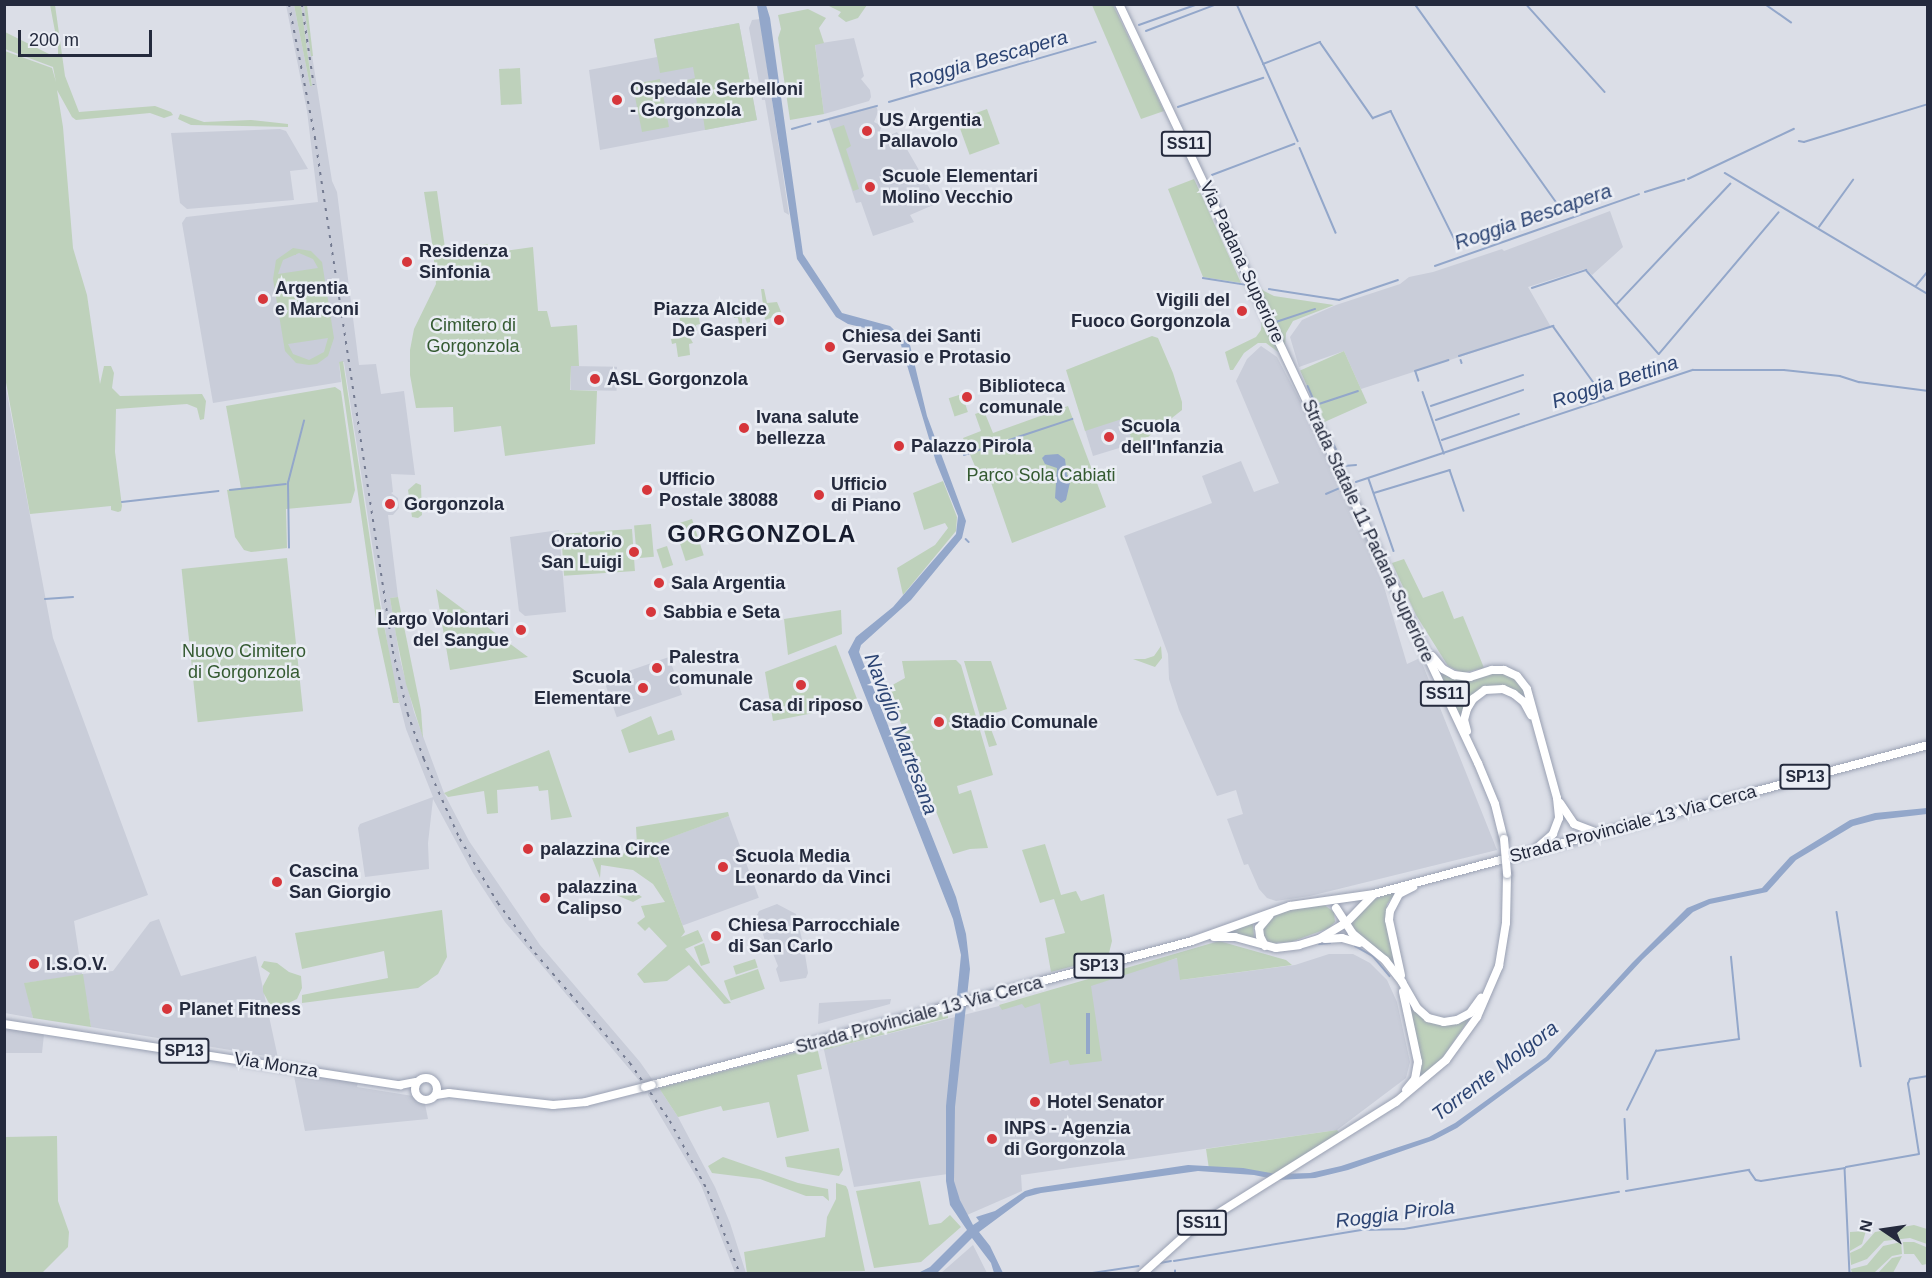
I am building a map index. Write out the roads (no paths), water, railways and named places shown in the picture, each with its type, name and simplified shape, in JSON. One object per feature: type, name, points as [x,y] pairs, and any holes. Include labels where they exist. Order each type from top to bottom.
[{"type":"main road","name":"Via Padana Superiore","points":[[1119,4],[1302,390]]},
{"type":"main road","name":"Strada Statale 11 Padana Superiore","points":[[1142,1274],[1182,1236],[1364,1124],[1413,1090],[1448,1056],[1477,1017],[1499,966],[1506,923],[1507,874],[1504,839],[1497,808],[1302,390]]},
{"type":"main road","points":[[1412,624],[1422,635],[1434,660],[1450,674],[1470,677],[1498,670],[1519,678],[1529,693],[1542,747],[1563,816],[1563,834],[1570,841]]},
{"type":"main road","points":[[1478,764],[1465,717],[1471,702],[1485,690],[1503,689],[1522,699],[1542,747]]},
{"type":"main road","name":"Strada Provinciale 13 Via Cerca","points":[[649,1086],[1192,941],[1312,901],[1333,905],[1928,745]]},
{"type":"main road","points":[[1563,816],[1578,826],[1599,833]]},
{"type":"main road","points":[[1534,850],[1553,834],[1563,816]]},
{"type":"main road","points":[[1402,982],[1389,920],[1392,903],[1409,888],[1477,865]]},
{"type":"main road","name":"Strada Provinciale 13 Via Cerca","points":[[1192,941],[1227,936],[1265,946],[1289,947],[1331,933],[1346,923],[1374,894]]},
{"type":"main road","points":[[1333,905],[1354,936],[1371,948],[1396,972],[1412,1001],[1424,1014],[1436,1020],[1451,1022],[1473,1010],[1499,966]]},
{"type":"main road","points":[[1331,933],[1338,922],[1333,905]]},
{"type":"main road","points":[[1265,946],[1259,928],[1272,913]]},
{"type":"main road","points":[[1318,939],[1342,938],[1371,948]]},
{"type":"main road","points":[[1364,1124],[1376,1110],[1410,1088],[1417,1073],[1417,1054],[1405,996],[1396,972]]},
{"type":"main road","name":"Via Monza","points":[[7,1024],[400,1085],[415,1092],[423,1100],[430,1100],[435,1095],[452,1093],[553,1105],[586,1102],[649,1086]]},
{"type":"main road","name":"Via Monza","points":[[400,1085],[427,1078],[452,1093]]},
{"type":"main road","points":[[415,1092],[416,1082]]},
{"type":"main road","points":[[435,1095],[436,1085]]},
{"type":"water","points":[[757,5],[766,5],[770,18],[803,254],[842,313],[890,326],[910,345],[927,416],[966,521],[962,538],[911,600],[861,645],[859,652],[956,897],[966,934],[970,969],[955,1107],[954,1181],[960,1200],[973,1225],[979,1221],[976,1217],[995,1211],[1025,1191],[1035,1188],[1188,1165],[1243,1168],[1276,1174],[1310,1173],[1341,1166],[1429,1137],[1455,1123],[1546,1057],[1632,963],[1687,908],[1709,899],[1762,888],[1790,857],[1850,820],[1875,813],[1927,808],[1927,814],[1876,820],[1853,826],[1796,860],[1767,892],[1710,904],[1693,912],[1643,959],[1549,1060],[1457,1128],[1434,1140],[1348,1170],[1315,1178],[1278,1180],[1254,1175],[1198,1171],[1041,1193],[1026,1197],[979,1232],[990,1246],[1003,1273],[994,1273],[991,1263],[972,1238],[937,1273],[918,1273],[930,1267],[967,1230],[950,1205],[946,1181],[946,1106],[961,955],[953,919],[848,652],[856,637],[893,607],[956,534],[958,516],[936,462],[901,345],[890,334],[848,324],[836,317],[797,259]]},
{"type":"water","points":[[1058,454],[1065,459],[1067,475],[1071,478],[1066,500],[1061,503],[1055,498],[1057,468],[1045,464],[1042,458],[1045,455]]},
{"type":"water","points":[[1086,1013],[1090,1013],[1090,1054],[1086,1054]]},
{"type":"waterway","points":[[1139,25],[1198,4]]},
{"type":"waterway","points":[[1146,31],[1217,4]]},
{"type":"waterway","points":[[1237,4],[1298,141]]},
{"type":"waterway","points":[[1415,4],[1561,209]]},
{"type":"waterway","points":[[1526,4],[1605,92]]},
{"type":"waterway","points":[[1765,4],[1791,22]]},
{"type":"waterway","name":"Roggia Bescapera","points":[[889,102],[1095,42]]},
{"type":"waterway","points":[[1263,64],[1320,42],[1373,118],[1391,111],[1457,244]]},
{"type":"waterway","points":[[1178,107],[1263,78]]},
{"type":"waterway","name":"Roggia Bescapera","points":[[1799,141],[1804,142],[1928,104]]},
{"type":"waterway","name":"Roggia Bescapera","points":[[818,122],[877,106]]},
{"type":"waterway","name":"Roggia Bescapera","points":[[792,129],[810,124]]},
{"type":"waterway","name":"Roggia Bescapera","points":[[1688,179],[1794,129]]},
{"type":"waterway","points":[[1212,175],[1294,144]]},
{"type":"waterway","points":[[1300,148],[1336,233]]},
{"type":"waterway","points":[[1725,173],[1928,294]]},
{"type":"waterway","name":"Roggia Bescapera","points":[[1645,192],[1684,180]]},
{"type":"waterway","points":[[1819,227],[1853,180]]},
{"type":"waterway","points":[[1617,304],[1730,184]]},
{"type":"waterway","name":"Roggia Bescapera","points":[[1435,266],[1639,194]]},
{"type":"waterway","points":[[1532,288],[1586,270],[1659,354],[1778,213]]},
{"type":"waterway","points":[[1916,286],[1928,271]]},
{"type":"waterway","name":"Roggia Bescapera","points":[[1203,278],[1247,285]]},
{"type":"waterway","name":"Roggia Bescapera","points":[[1269,289],[1339,300],[1398,280]]},
{"type":"waterway","points":[[1276,322],[1315,309]]},
{"type":"waterway","points":[[1459,356],[1553,326],[1605,398]]},
{"type":"waterway","points":[[1415,371],[1448,360]]},
{"type":"waterway","name":"Roggia Bettina","points":[[1356,482],[1693,370],[1784,370],[1840,376],[1859,382],[1928,391]]},
{"type":"waterway","points":[[1416,372],[1419,381]]},
{"type":"waterway","points":[[1431,406],[1523,375]]},
{"type":"waterway","points":[[1308,386],[1316,405],[1358,391]]},
{"type":"waterway","points":[[1436,420],[1523,390]]},
{"type":"waterway","points":[[1423,392],[1444,453]]},
{"type":"waterway","points":[[1442,440],[1519,414]]},
{"type":"waterway","points":[[964,455],[1072,419]]},
{"type":"waterway","points":[[289,548],[288,483],[304,421]]},
{"type":"waterway","points":[[1332,440],[1344,466],[1356,465]]},
{"type":"waterway","points":[[1374,493],[1450,470],[1464,511]]},
{"type":"waterway","points":[[1369,479],[1394,551]]},
{"type":"waterway","points":[[230,490],[286,484]]},
{"type":"waterway","name":"Roggia Bettina","points":[[1326,494],[1340,488]]},
{"type":"waterway","points":[[122,502],[218,491]]},
{"type":"waterway","name":"Roggia Bettina","points":[[966,539],[969,542]]},
{"type":"waterway","points":[[45,599],[73,597]]},
{"type":"waterway","points":[[1837,912],[1861,1066]]},
{"type":"waterway","points":[[1319,944],[1330,943]]},
{"type":"waterway","points":[[1355,946],[1373,956],[1390,976]]},
{"type":"waterway","points":[[1627,1110],[1656,1051],[1739,1039],[1731,957]]},
{"type":"waterway","name":"Roggia Pirola","points":[[1846,1167],[1919,1154],[1908,1084],[1910,1079],[1928,1076]]},
{"type":"waterway","points":[[1625,1119],[1628,1179]]},
{"type":"waterway","name":"Roggia Pirola","points":[[1626,1191],[1749,1170],[1756,1180],[1761,1181],[1845,1168],[1850,1274]]},
{"type":"waterway","name":"Roggia Pirola","points":[[1174,1261],[1362,1230],[1404,1229],[1619,1192]]},
{"type":"waterway","name":"Roggia Pirola","points":[[1160,1263],[1171,1261]]},
{"type":"waterway","name":"Roggia Pirola","points":[[1086,1274],[1138,1266]]},
{"type":"railway","points":[[289,4],[315,137],[393,651],[408,714],[424,759],[460,839],[498,903],[535,953],[630,1063],[670,1121],[708,1191],[740,1274]]},
{"type":"railway","points":[[302,4],[314,85]]},
{"type":"place","name":"Ospedale Serbelloni - Gorgonzola","points":[[617,100]]},
{"type":"place","name":"US Argentia Pallavolo","points":[[867,131]]},
{"type":"place","name":"Scuole Elementari Molino Vecchio","points":[[870,187]]},
{"type":"place","name":"Residenza Sinfonia","points":[[407,262]]},
{"type":"place","name":"Argentia e Marconi","points":[[263,299]]},
{"type":"place","name":"Vigili del Fuoco Gorgonzola","points":[[1242,311]]},
{"type":"place","name":"Piazza Alcide De Gasperi","points":[[779,320]]},
{"type":"place","name":"Chiesa dei Santi Gervasio e Protasio","points":[[830,347]]},
{"type":"place","name":"ASL Gorgonzola","points":[[595,379]]},
{"type":"place","name":"Biblioteca comunale","points":[[967,397]]},
{"type":"place","name":"Ivana salute bellezza","points":[[744,428]]},
{"type":"place","name":"Scuola dell'Infanzia","points":[[1109,437]]},
{"type":"place","name":"Palazzo Pirola","points":[[899,446]]},
{"type":"place","name":"Ufficio Postale 38088","points":[[647,490]]},
{"type":"place","name":"Ufficio di Piano","points":[[819,495]]},
{"type":"place","name":"Gorgonzola","points":[[390,504]]},
{"type":"place","name":"Oratorio San Luigi","points":[[634,552]]},
{"type":"place","name":"Sala Argentia","points":[[659,583]]},
{"type":"place","name":"Sabbia e Seta","points":[[651,612]]},
{"type":"place","name":"Largo Volontari del Sangue","points":[[521,630]]},
{"type":"place","name":"Palestra comunale","points":[[657,668]]},
{"type":"place","name":"Casa di riposo","points":[[801,685]]},
{"type":"place","name":"Scuola Elementare","points":[[643,688]]},
{"type":"place","name":"Stadio Comunale","points":[[939,722]]},
{"type":"place","name":"palazzina Circe","points":[[528,849]]},
{"type":"place","name":"Scuola Media Leonardo da Vinci","points":[[723,867]]},
{"type":"place","name":"Cascina San Giorgio","points":[[277,882]]},
{"type":"place","name":"palazzina Calipso","points":[[545,898]]},
{"type":"place","name":"Chiesa Parrocchiale di San Carlo","points":[[716,936]]},
{"type":"place","name":"I.S.O.V.","points":[[34,964]]},
{"type":"place","name":"Planet Fitness","points":[[167,1009]]},
{"type":"place","name":"Hotel Senator","points":[[1035,1102]]},
{"type":"place","name":"INPS - Agenzia di Gorgonzola","points":[[992,1139]]},
{"type":"district","name":"GORGONZOLA","points":[[762,534]]},
{"type":"park label","name":"Cimitero di Gorgonzola","points":[[473,336]]},
{"type":"park label","name":"Parco Sola Cabiati","points":[[1041,475]]},
{"type":"park label","name":"Nuovo Cimitero di Gorgonzola","points":[[244,662]]},
{"type":"water label","name":"Naviglio Martesana","points":[[901,734]]},
{"type":"water label","name":"Torrente Molgora","points":[[1495,1071]]}]
